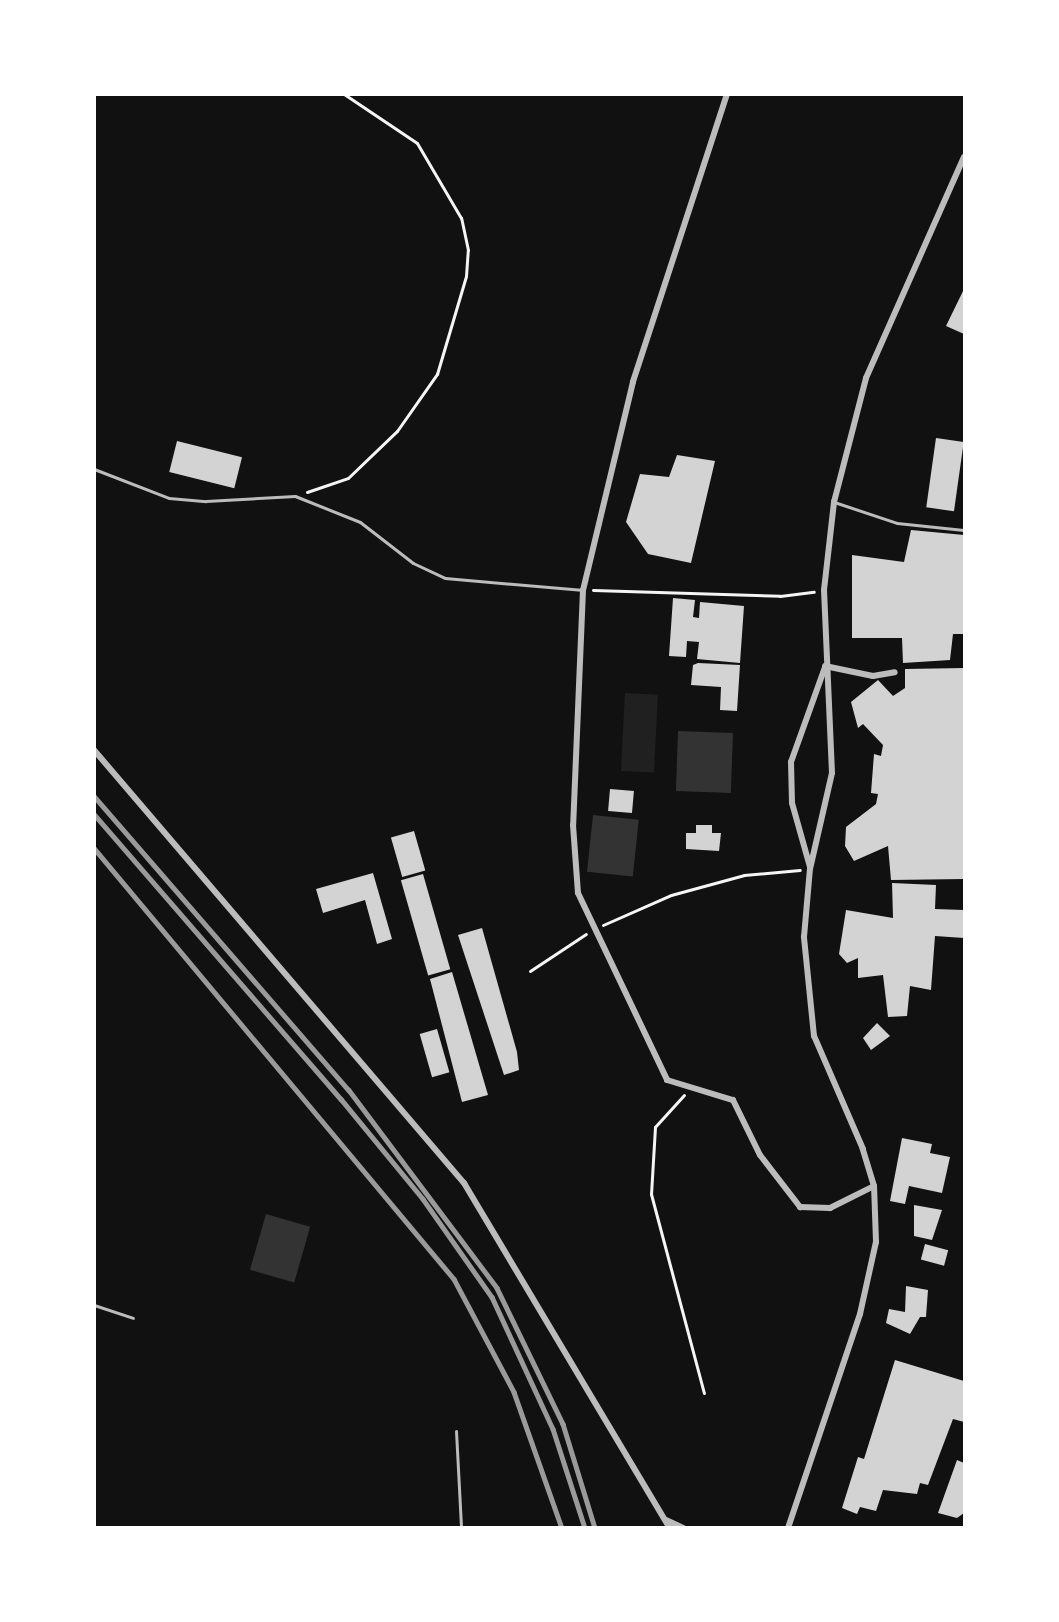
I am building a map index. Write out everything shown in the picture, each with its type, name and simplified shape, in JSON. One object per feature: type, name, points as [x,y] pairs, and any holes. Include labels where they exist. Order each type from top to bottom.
[{"type":"street","points":[[727,94],[633,382],[583,590],[573,825],[579,899],[664,1076],[733,1100],[760,1155],[800,1207],[830,1208],[874,1186]]},
{"type":"street","points":[[788,1527],[852,1338],[876,1242],[874,1186],[856,1127],[814,1036],[804,937],[810,869],[832,772],[825,666],[824,590],[834,502],[866,378],[964,157]]},
{"type":"street","points":[[825,666],[873,676],[895,672]]},
{"type":"street","points":[[810,869],[792,803],[791,762],[825,666]]},
{"type":"street","points":[[94,750],[464,1183],[670,1527]]},
{"type":"street","points":[[666,1520],[682,1527]]},
{"type":"lane","points":[[94,469],[169,498],[206,501],[295,496],[360,522],[413,563],[445,578],[583,590]]},
{"type":"lane","points":[[834,502],[897,523],[964,530]]},
{"type":"lane","points":[[94,1305],[133,1318]]},
{"type":"lane","points":[[456,1431],[461,1527]]},
{"type":"path","points":[[295,496],[348,478],[397,431],[437,374],[466,276],[468,250],[461,218],[417,144],[344,94]]},
{"type":"path","points":[[583,590],[780,596],[824,590]]},
{"type":"path","points":[[530,971],[593,929],[671,895],[744,875],[810,869]]},
{"type":"path","points":[[694,1088],[655,1127],[651,1194],[704,1393]]},
{"type":"shaded area","points":[[625,693],[658,695],[654,773],[621,771]]},
{"type":"shaded area","points":[[678,731],[733,733],[731,793],[676,791]]},
{"type":"shaded area","points":[[593,815],[639,820],[633,876],[587,872]]},
{"type":"shaded area","points":[[266,1214],[310,1227],[294,1282],[250,1270]]},
{"type":"building","points":[[964,289],[964,334],[946,326]]},
{"type":"building","points":[[936,438],[964,442],[954,511],[926,507]]},
{"type":"building","points":[[177,441],[242,457],[234,488],[169,472]]},
{"type":"building","points":[[677,455],[715,461],[691,563],[648,554],[626,522],[640,474],[669,477]]},
{"type":"building","points":[[911,530],[964,535],[964,634],[953,634],[950,660],[903,663],[902,638],[852,638],[852,555],[904,562]]},
{"type":"building","points":[[673,598],[695,600],[693,617],[699,618],[700,602],[744,606],[740,663],[697,659],[699,642],[687,641],[686,657],[669,656]]},
{"type":"building","points":[[698,663],[740,665],[737,711],[720,710],[721,687],[691,685],[693,665]]},
{"type":"building","points":[[964,668],[964,879],[891,880],[888,846],[854,861],[845,846],[846,827],[876,804],[878,794],[871,793],[874,754],[881,756],[883,745],[863,724],[858,728],[851,702],[878,680],[893,696],[905,688],[905,669]]},
{"type":"building","points":[[610,789],[634,791],[632,813],[608,811]]},
{"type":"building","points":[[696,825],[712,825],[712,833],[721,833],[719,851],[686,849],[686,833],[696,833]]},
{"type":"building","points":[[414,831],[425,870],[402,877],[391,838]]},
{"type":"building","points":[[373,873],[392,939],[377,944],[365,900],[323,913],[316,889]]},
{"type":"building","points":[[423,874],[450,969],[428,976],[401,880]]},
{"type":"building","points":[[892,883],[936,885],[935,909],[964,910],[964,938],[935,936],[931,990],[910,986],[907,1016],[888,1017],[883,975],[858,978],[858,958],[847,963],[839,954],[846,910],[893,918]]},
{"type":"building","points":[[482,928],[517,1052],[519,1070],[504,1075],[458,935]]},
{"type":"building","points":[[452,972],[488,1095],[462,1102],[430,979]]},
{"type":"building","points":[[877,1023],[890,1036],[871,1050],[863,1038]]},
{"type":"building","points":[[437,1029],[449,1072],[432,1077],[420,1034]]},
{"type":"building","points":[[902,1138],[932,1144],[930,1153],[950,1157],[942,1193],[909,1186],[905,1204],[890,1201]]},
{"type":"building","points":[[914,1205],[942,1210],[932,1240],[914,1236]]},
{"type":"building","points":[[925,1244],[948,1250],[944,1266],[921,1259]]},
{"type":"building","points":[[906,1286],[928,1290],[926,1317],[920,1317],[910,1334],[886,1323],[889,1309],[905,1312]]},
{"type":"building","points":[[895,1360],[964,1381],[964,1422],[953,1419],[928,1485],[920,1483],[917,1494],[883,1490],[876,1511],[860,1507],[857,1514],[842,1508],[858,1457],[864,1459]]},
{"type":"building","points":[[957,1460],[964,1463],[964,1513],[957,1518],[938,1513]]},
{"type":"railway","points":[[94,796],[349,1090],[497,1288],[563,1424],[595,1528]]},
{"type":"railway","points":[[94,814],[341,1099],[423,1199],[492,1297],[553,1429],[585,1528]]},
{"type":"railway","points":[[94,848],[454,1279],[514,1392],[562,1528]]}]
